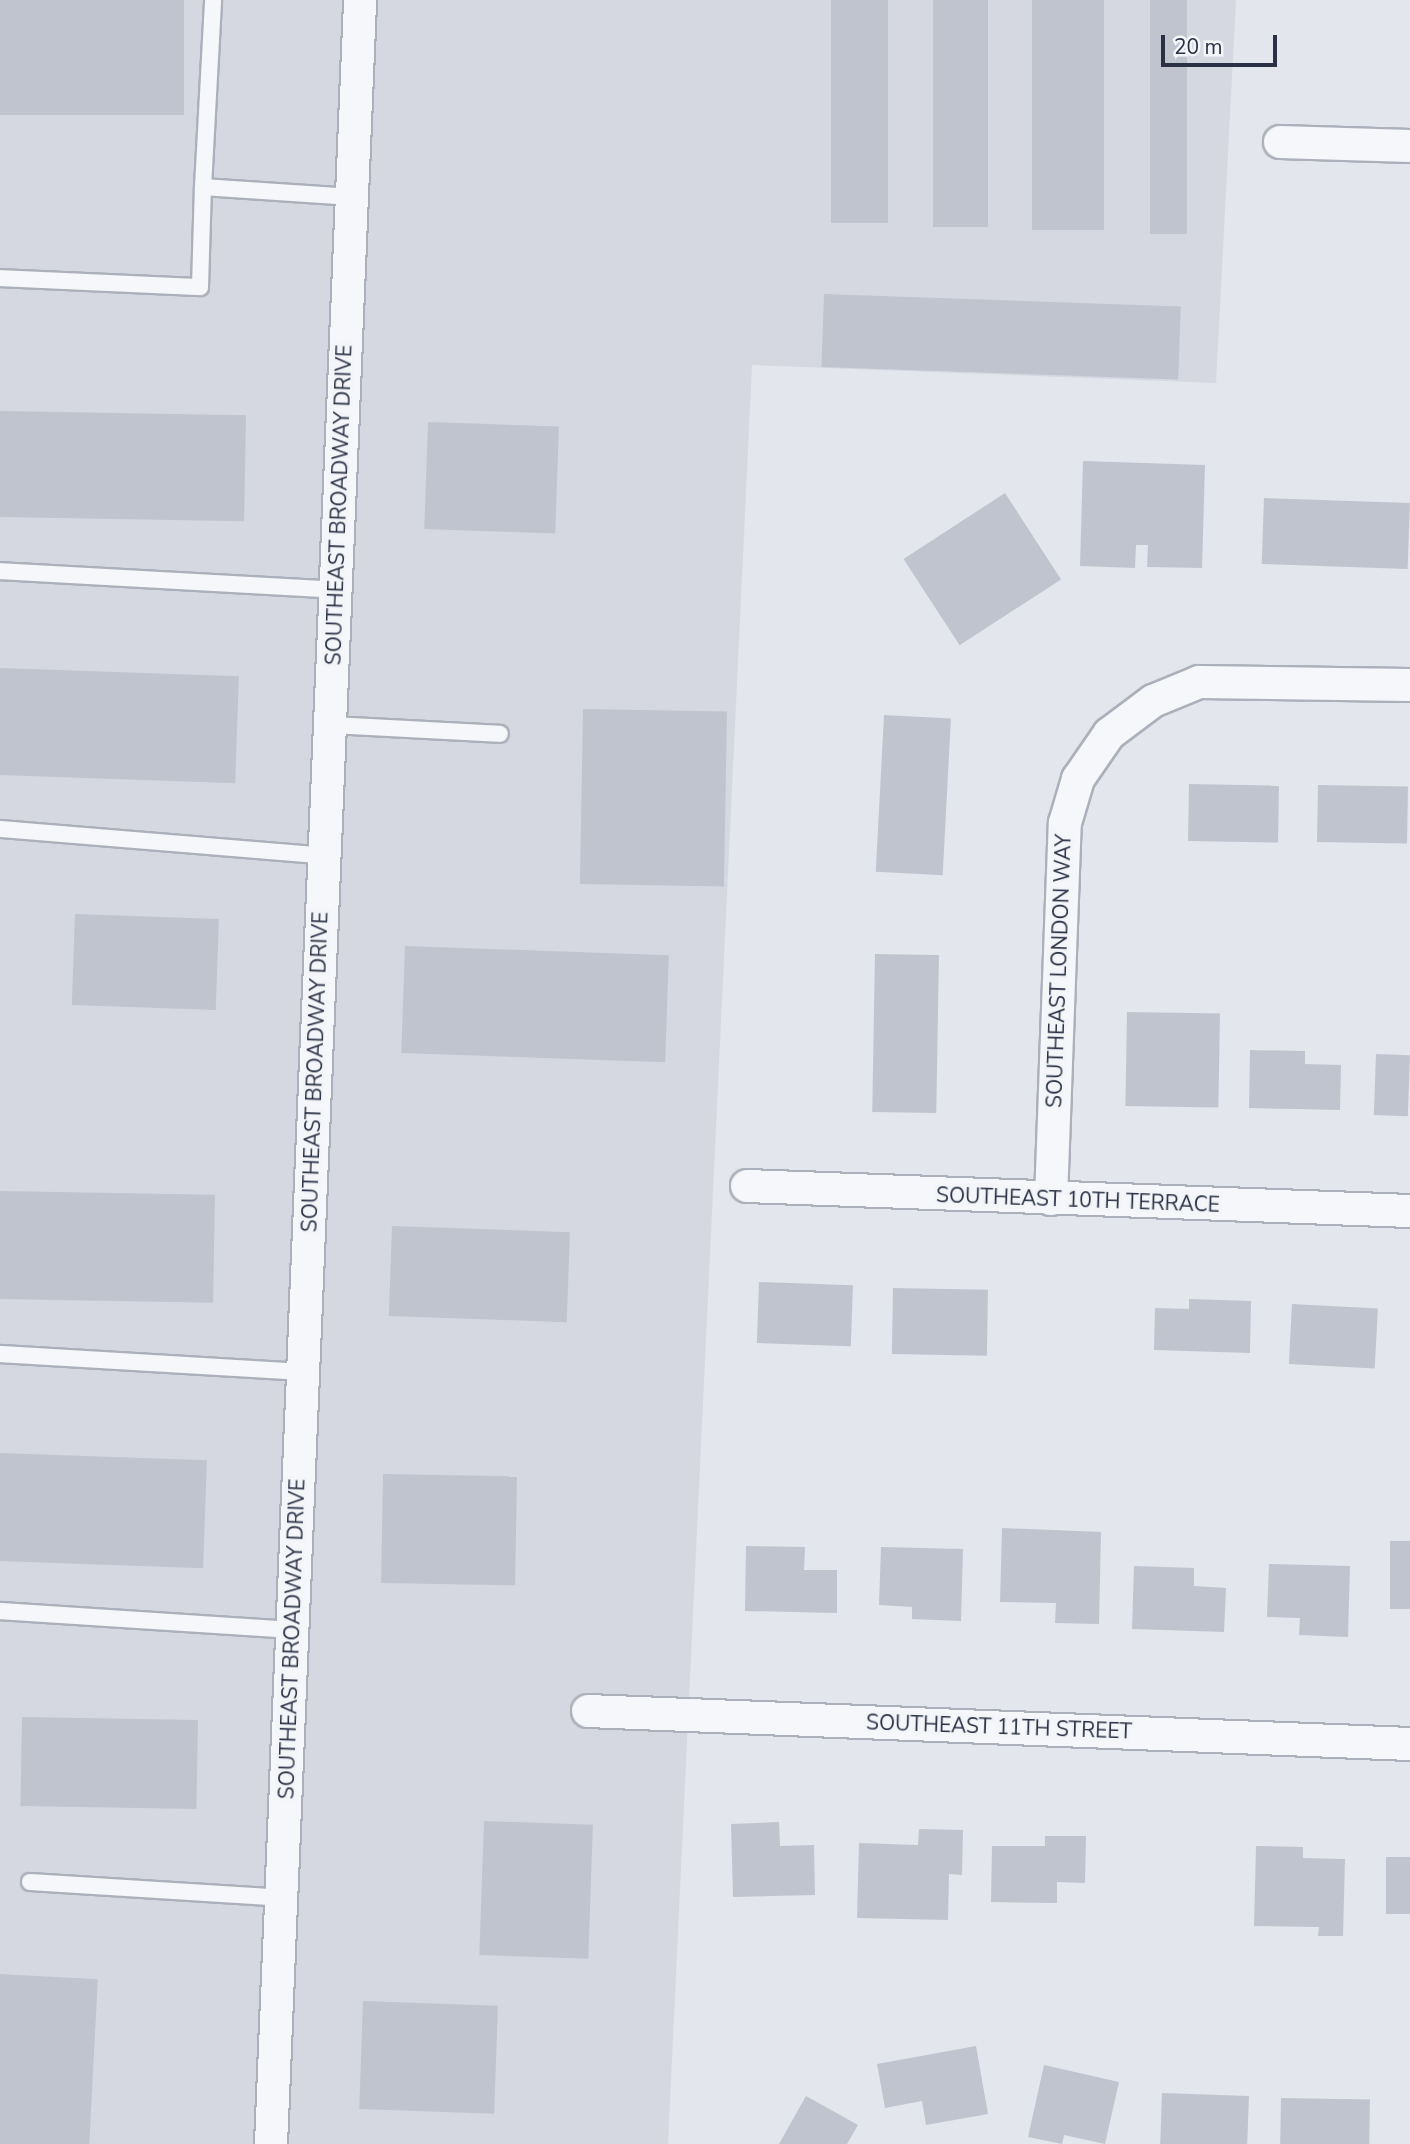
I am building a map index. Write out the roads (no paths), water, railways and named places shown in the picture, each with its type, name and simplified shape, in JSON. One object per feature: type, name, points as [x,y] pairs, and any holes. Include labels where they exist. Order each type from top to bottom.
[{"type":"street","name":"SOUTHEAST BROADWAY DRIVE","points":[[271,2144],[360,0]]},
{"type":"street","points":[[1280,142],[1410,146]]},
{"type":"street","name":"SOUTHEAST LONDON WAY","points":[[1051,1199],[1065,823],[1078,779],[1109,734],[1153,701],[1199,682],[1410,685]]},
{"type":"street","name":"SOUTHEAST 10TH TERRACE","points":[[747,1186],[1410,1212]]},
{"type":"street","name":"SOUTHEAST 11TH STREET","points":[[588,1711],[1410,1744]]},
{"type":"lane","points":[[0,278],[200,287],[213,0]]},
{"type":"lane","points":[[203,187],[352,197]]},
{"type":"lane","points":[[0,570],[336,590]]},
{"type":"lane","points":[[330,725],[500,734]]},
{"type":"lane","points":[[0,829],[325,856]]},
{"type":"lane","points":[[0,1354],[303,1373]]},
{"type":"lane","points":[[0,1611],[292,1630]]},
{"type":"lane","points":[[30,1882],[281,1898]]}]
